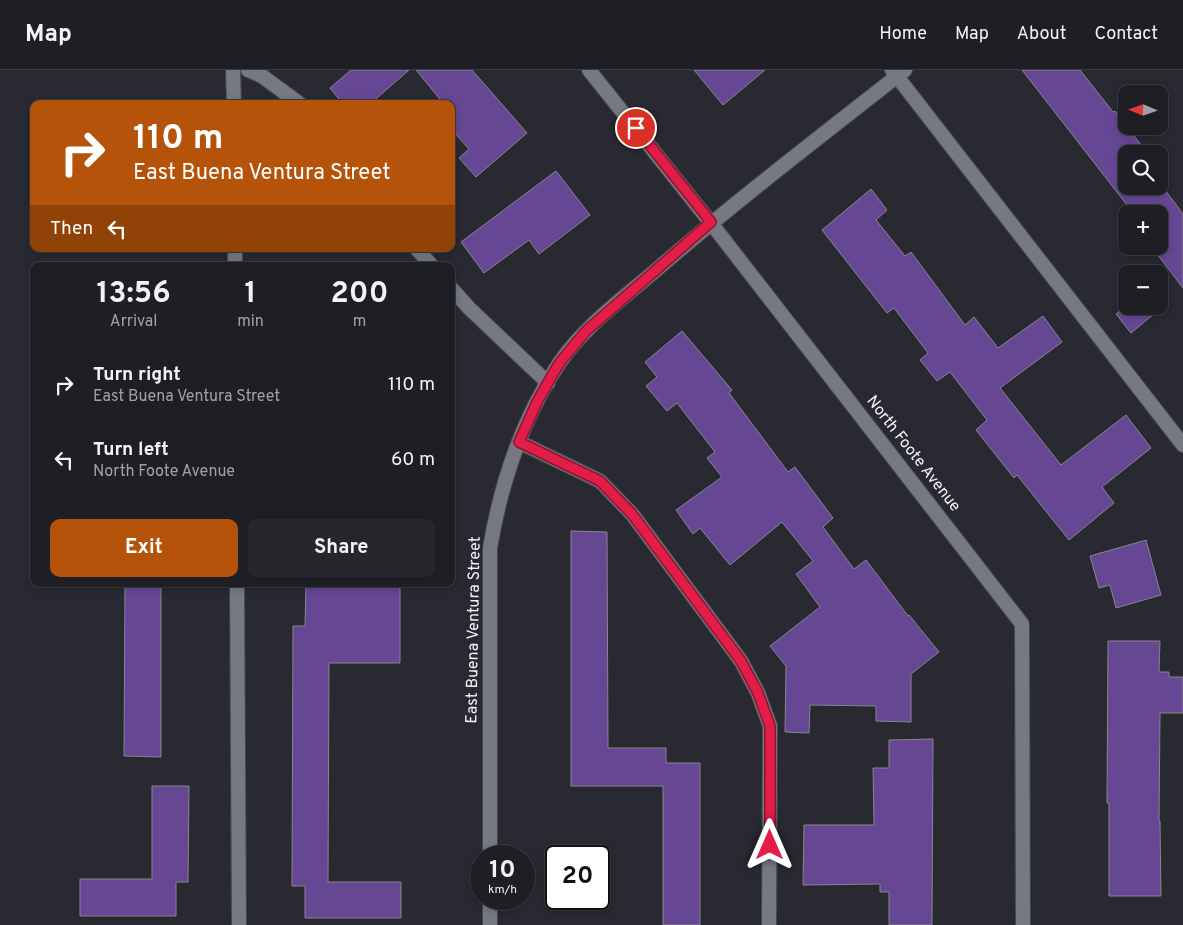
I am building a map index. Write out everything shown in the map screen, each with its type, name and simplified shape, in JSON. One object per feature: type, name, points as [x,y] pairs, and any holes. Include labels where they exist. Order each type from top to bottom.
[{"type":"street","points":[[234,70],[234,100]]},
{"type":"street","points":[[248,70],[262,76],[295,100]]},
{"type":"street","name":"North Foote Avenue","points":[[589,70],[711,222],[1022,624],[1023,925]]},
{"type":"street","points":[[898,72],[1183,445]]},
{"type":"street","name":"East Buena Ventura Street","points":[[490,845],[490,548],[496,514],[519,442],[537,402],[561,361],[586,331],[711,222],[898,72]]},
{"type":"street","points":[[420,252],[428,262]]},
{"type":"street","points":[[455,292],[548,383]]},
{"type":"street","points":[[519,442],[600,481],[632,514],[741,661],[758,693],[770,726],[770,925]]},
{"type":"street","points":[[237,587],[239,925]]},
{"type":"street","points":[[490,910],[490,925]]},
{"type":"building","points":[[351,70],[409,70],[375,100],[340,100],[330,88]]},
{"type":"building","points":[[416,70],[472,70],[527,133],[476,177],[459,158],[469,149],[455,133],[455,100],[441,100]]},
{"type":"building","points":[[694,70],[765,70],[723,105]]},
{"type":"building","points":[[1022,70],[1080,70],[1113,112],[1115,111],[1118,115],[1118,135],[1133,135],[1141,145],[1118,145],[1118,193]]},
{"type":"building","points":[[556,171],[590,215],[539,254],[529,240],[484,273],[461,242]]},
{"type":"building","points":[[871,189],[887,210],[876,220],[905,256],[911,252],[965,325],[974,317],[998,348],[1043,316],[1062,342],[1000,388],[1061,465],[1126,415],[1151,448],[1102,487],[1114,503],[1069,540],[1017,475],[1014,478],[976,430],[987,420],[950,372],[937,381],[920,360],[928,353],[894,308],[887,313],[822,230]]},
{"type":"building","points":[[1168,194],[1183,214],[1183,288],[1168,268],[1168,265],[1165,265],[1158,255],[1168,255],[1168,205],[1127,205],[1119,195]]},
{"type":"building","points":[[1118,312],[1118,315],[1153,315],[1131,333],[1116,314]]},
{"type":"building","points":[[682,331],[732,390],[729,393],[788,472],[795,467],[833,518],[823,527],[854,569],[866,560],[908,616],[939,652],[911,674],[911,722],[876,721],[876,706],[810,705],[809,733],[785,732],[786,666],[770,646],[820,607],[796,574],[813,561],[782,522],[730,565],[700,528],[693,534],[676,510],[722,477],[707,458],[715,452],[677,403],[667,411],[646,386],[657,377],[645,362]]},
{"type":"building","points":[[571,531],[607,532],[608,748],[666,748],[666,763],[700,763],[700,925],[663,925],[663,786],[571,786]]},
{"type":"building","points":[[1146,540],[1161,595],[1116,608],[1110,585],[1099,588],[1090,556]]},
{"type":"building","points":[[125,587],[161,587],[161,757],[124,756]]},
{"type":"building","points":[[306,587],[400,587],[400,663],[329,663],[328,882],[401,882],[401,918],[305,918],[305,886],[292,886],[293,626],[305,626]]},
{"type":"building","points":[[1108,641],[1160,641],[1159,672],[1169,672],[1169,677],[1183,677],[1183,713],[1160,713],[1159,821],[1161,896],[1109,896],[1109,803],[1107,803]]},
{"type":"building","points":[[933,739],[932,925],[889,925],[889,892],[880,892],[880,884],[803,885],[804,825],[874,825],[873,768],[889,768],[889,740]]},
{"type":"building","points":[[152,786],[189,786],[188,882],[176,882],[176,916],[80,916],[80,879],[152,879]]},
{"type":"route","points":[[636,128],[711,222],[586,331],[554,372],[537,402],[519,442],[600,481],[632,514],[741,661],[758,693],[770,726],[770,845]]}]
